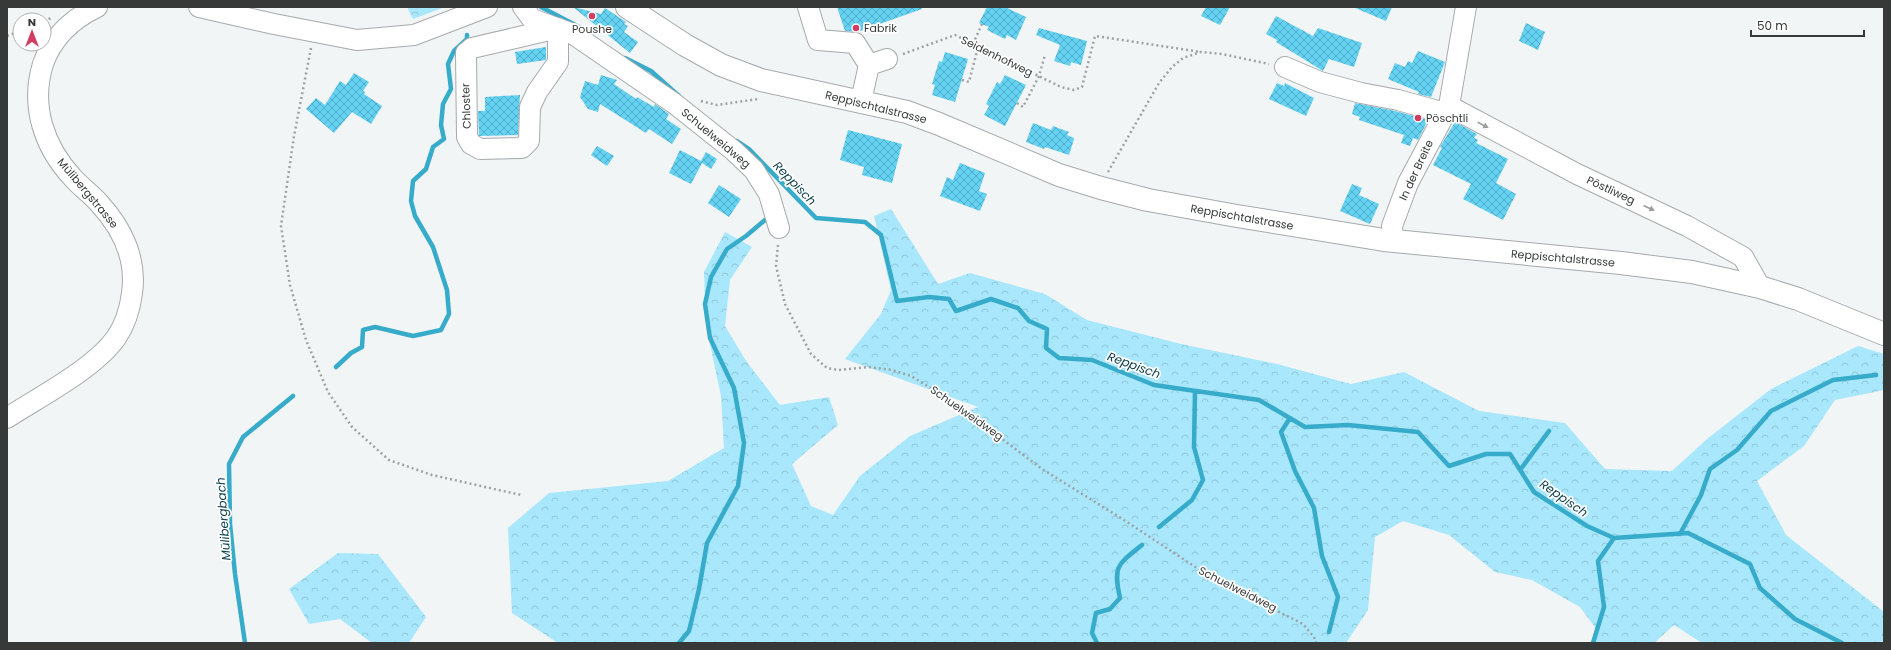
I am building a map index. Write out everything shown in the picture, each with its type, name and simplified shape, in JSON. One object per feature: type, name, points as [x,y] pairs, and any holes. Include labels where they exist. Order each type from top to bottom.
[{"type":"main road","name":"Reppischtalstrasse","points":[[627,7],[685,45],[721,65],[761,80],[907,112],[940,124],[1059,175],[1101,188],[1148,200],[1315,230],[1393,241],[1621,263],[1692,272],[1760,287],[1798,299],[1884,334]]},
{"type":"street","name":"Mülibergstrasse","points":[[7,418],[92,363],[116,338],[130,310],[133,283],[132,260],[124,237],[111,217],[99,203],[72,177],[49,145],[40,124],[38,88],[48,50],[63,30],[79,17],[97,7]]},
{"type":"street","points":[[199,7],[223,10],[314,32],[357,40],[414,36],[482,10]]},
{"type":"street","name":"Schuelweidweg","points":[[523,7],[532,19],[573,34],[675,104],[734,151],[754,170],[768,194],[779,228]]},
{"type":"street","points":[[808,7],[818,40],[855,43],[878,62],[861,101]]},
{"type":"street","name":"In der Breite","points":[[1393,241],[1392,226],[1408,183],[1447,110],[1466,7]]},
{"type":"street","name":"Chloster","points":[[558,28],[558,62],[537,92],[530,107],[529,141],[522,148],[480,149],[471,144],[467,137],[466,52],[472,48],[558,28]]},
{"type":"street","name":"Pöstliweg","points":[[1285,67],[1320,82],[1361,93],[1447,110],[1687,226],[1744,257],[1760,287]]},
{"type":"path","points":[[973,44],[982,24]]},
{"type":"path","points":[[314,32],[294,136],[280,226],[290,285],[306,340],[328,392],[352,427],[389,460],[432,475],[522,495]]},
{"type":"path","name":"Seidenhofweg","points":[[878,62],[955,35],[1061,87],[1074,90],[1082,87],[1095,36],[1201,52]]},
{"type":"path","points":[[962,80],[969,82],[978,46]]},
{"type":"path","points":[[1107,173],[1165,74],[1183,58],[1201,52],[1222,54],[1285,67]]},
{"type":"path","points":[[1017,103],[1023,107],[1039,76],[1044,55]]},
{"type":"path","points":[[696,99],[717,105],[761,99]]},
{"type":"path","name":"Schuelweidweg","points":[[779,228],[776,266],[785,304],[811,354],[827,368],[838,370],[868,367],[892,370],[911,376],[955,402],[1042,469],[1124,520],[1212,578],[1303,624],[1314,637],[1316,643]]},
{"type":"green space","points":[[407,7],[445,7],[413,19]]},
{"type":"green space","points":[[891,209],[938,284],[970,273],[1045,294],[1087,320],[1181,344],[1277,364],[1351,384],[1404,372],[1479,411],[1565,423],[1605,469],[1672,471],[1707,439],[1771,389],[1858,346],[1884,354],[1884,390],[1835,400],[1804,446],[1757,481],[1786,535],[1884,612],[1884,643],[1702,643],[1674,625],[1654,643],[1591,643],[1597,630],[1580,607],[1532,580],[1495,572],[1449,535],[1403,521],[1375,537],[1368,610],[1346,643],[558,643],[512,613],[508,528],[549,493],[668,481],[724,448],[721,396],[706,325],[704,272],[725,232],[752,247],[730,280],[725,326],[746,361],[780,405],[829,397],[838,425],[792,464],[811,506],[833,515],[860,476],[910,436],[978,407],[845,359],[881,314],[891,290],[874,216]]},
{"type":"green space","points":[[338,553],[378,554],[426,617],[409,643],[372,643],[340,619],[309,624],[289,589]]},
{"type":"building","points":[[573,7],[601,14],[605,8],[626,22],[624,24],[628,26],[624,32],[638,42],[630,53]]},
{"type":"building","name":"Fabrik","points":[[837,7],[921,7],[922,9],[857,32],[845,31]]},
{"type":"building","points":[[987,7],[1005,7],[1026,17],[1016,40],[1007,35],[1005,39],[987,30],[989,27],[979,23]]},
{"type":"building","points":[[1206,7],[1230,7],[1220,25],[1201,16]]},
{"type":"building","points":[[1353,7],[1392,7],[1386,21]]},
{"type":"building","points":[[1276,16],[1313,36],[1318,28],[1362,43],[1354,67],[1329,59],[1323,71],[1276,42],[1277,40],[1266,34]]},
{"type":"building","points":[[1526,23],[1545,32],[1538,50],[1519,41]]},
{"type":"building","points":[[1039,28],[1087,41],[1081,65],[1071,62],[1070,66],[1054,61],[1060,45],[1036,35]]},
{"type":"building","points":[[546,47],[546,60],[517,64],[515,52]]},
{"type":"building","points":[[1418,51],[1445,62],[1431,97],[1418,94],[1419,92],[1388,79],[1395,63],[1405,67],[1408,61],[1412,63]]},
{"type":"building","points":[[945,52],[968,59],[955,102],[932,95],[935,85],[932,84],[939,61],[942,62]]},
{"type":"building","points":[[354,73],[369,82],[363,91],[365,92],[364,94],[382,106],[371,124],[352,112],[334,133],[306,109],[316,98],[325,105],[340,81],[346,85]]},
{"type":"building","points":[[601,75],[617,80],[614,84],[636,99],[637,97],[654,107],[655,104],[669,114],[666,119],[681,129],[672,144],[649,129],[646,133],[600,104],[598,112],[588,109],[580,97],[585,81],[598,85]]},
{"type":"building","points":[[1005,75],[1026,85],[1005,126],[984,115],[989,106],[986,104],[997,82],[1000,84]]},
{"type":"building","points":[[1277,83],[1284,86],[1285,83],[1314,98],[1306,116],[1269,99]]},
{"type":"building","points":[[520,95],[518,135],[479,136],[478,111],[485,111],[485,97]]},
{"type":"building","points":[[1355,103],[1395,111],[1428,120],[1418,140],[1413,138],[1410,146],[1401,143],[1404,135],[1359,120],[1360,117],[1352,114]]},
{"type":"building","points":[[1455,122],[1477,134],[1474,138],[1478,140],[1476,143],[1508,159],[1496,183],[1516,194],[1503,220],[1463,199],[1471,184],[1433,165],[1442,148],[1440,147]]},
{"type":"building","points":[[1033,123],[1051,130],[1053,126],[1069,132],[1067,135],[1074,139],[1069,155],[1045,147],[1044,149],[1026,142]]},
{"type":"building","points":[[848,130],[902,144],[892,183],[862,175],[864,167],[840,160]]},
{"type":"building","points":[[597,146],[614,156],[607,166],[591,155]]},
{"type":"building","points":[[680,150],[701,161],[706,152],[717,159],[711,169],[702,163],[691,184],[669,173]]},
{"type":"building","points":[[960,163],[985,173],[979,191],[987,194],[980,211],[940,196],[947,177],[953,180]]},
{"type":"building","points":[[1352,184],[1362,188],[1359,195],[1379,204],[1370,224],[1340,211]]},
{"type":"building","points":[[719,185],[741,199],[729,217],[708,203]]},
{"type":"waterway","name":"Reppisch","points":[[541,7],[581,28]]},
{"type":"waterway","name":"Mülibergbach","points":[[336,367],[351,353],[362,347],[363,330],[375,327],[413,336],[441,330],[449,314],[447,290],[433,247],[415,216],[411,201],[413,181],[426,169],[433,147],[444,139],[441,125],[443,104],[451,89],[448,64],[454,51],[467,39],[467,35]]},
{"type":"waterway","name":"Reppisch","points":[[625,58],[651,71],[679,96]]},
{"type":"waterway","name":"Reppisch","points":[[737,141],[749,149],[816,218],[865,222],[881,235],[897,301],[929,297],[949,299],[956,311],[991,299],[1018,308],[1029,321],[1047,329],[1046,348],[1059,358],[1092,360],[1154,385],[1259,400],[1305,427],[1348,425],[1418,432],[1449,466],[1486,454],[1510,454],[1534,492],[1587,526],[1614,538],[1688,533],[1750,564],[1760,588],[1795,619],[1842,643]]},
{"type":"waterway","points":[[679,643],[689,631],[699,589],[707,543],[738,486],[744,443],[734,388],[710,338],[705,304],[711,277],[727,249],[765,220]]},
{"type":"waterway","points":[[1680,534],[1701,495],[1710,469],[1737,450],[1771,411],[1833,380],[1876,375]]},
{"type":"waterway","points":[[1159,527],[1192,500],[1203,480],[1194,447],[1195,391]]},
{"type":"waterway","name":"Mülibergbach","points":[[245,643],[235,574],[230,524],[229,464],[243,437],[293,396]]},
{"type":"waterway","points":[[1290,418],[1281,432],[1295,471],[1314,508],[1322,556],[1338,597],[1329,632]]},
{"type":"waterway","points":[[1520,470],[1549,431]]},
{"type":"waterway","points":[[1593,643],[1604,607],[1598,561],[1614,538]]},
{"type":"waterway","points":[[1097,643],[1092,633],[1096,613],[1110,609],[1120,598],[1117,579],[1119,567],[1127,557],[1142,545]]},
{"type":"place","name":"Poushe","points":[[592,16]]},
{"type":"place","name":"Fabrik","points":[[856,28]]},
{"type":"place","name":"Pöschtli","points":[[1418,118]]}]
